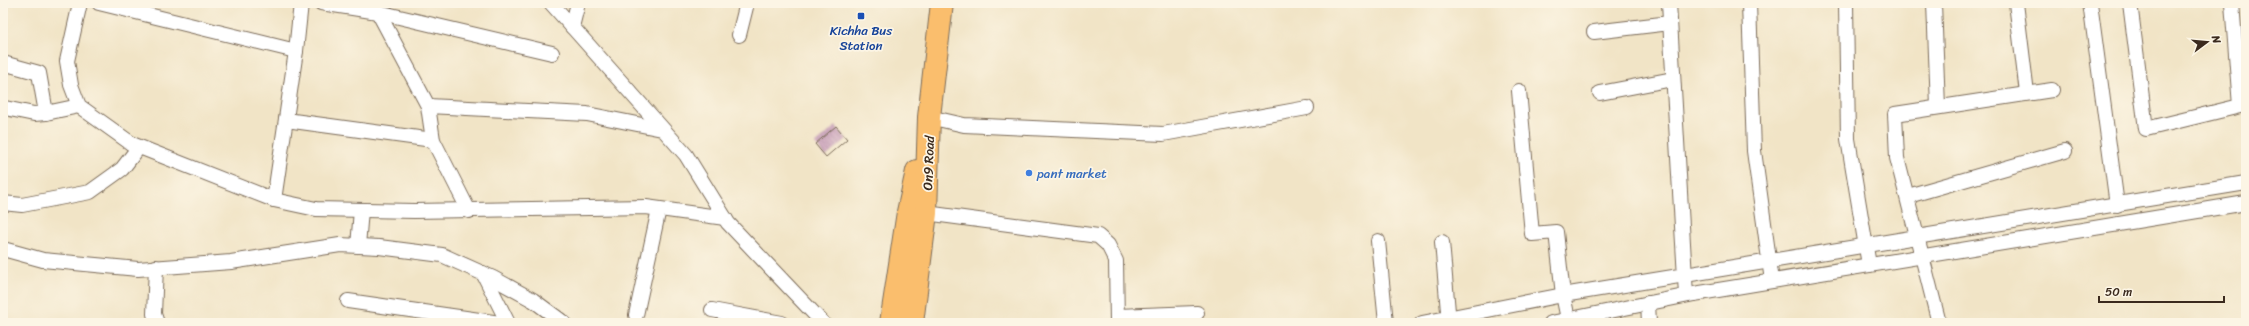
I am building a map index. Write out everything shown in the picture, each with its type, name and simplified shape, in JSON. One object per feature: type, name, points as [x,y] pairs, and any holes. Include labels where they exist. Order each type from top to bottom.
[{"type":"main road","name":"On9 Road","points":[[912,323],[926,213],[929,117],[942,3]]},
{"type":"main road","points":[[891,323],[908,212],[929,117]]},
{"type":"street","points":[[80,3],[67,61],[71,85],[80,106],[139,147],[274,200],[316,209],[361,210],[469,211],[646,207],[725,218]]},
{"type":"street","points":[[99,3],[296,50]]},
{"type":"street","points":[[274,200],[296,50],[301,3]]},
{"type":"street","points":[[321,3],[378,12],[552,53]]},
{"type":"street","points":[[551,3],[686,156],[725,218],[823,323]]},
{"type":"street","points":[[572,27],[578,3]]},
{"type":"street","points":[[739,35],[747,3]]},
{"type":"street","points":[[1668,3],[1683,275],[1686,295]]},
{"type":"street","points":[[1748,3],[1754,151],[1768,261],[1772,281]]},
{"type":"street","points":[[1846,3],[1848,139],[1869,265]]},
{"type":"street","points":[[1934,3],[1938,107]]},
{"type":"street","points":[[2016,3],[2027,93]]},
{"type":"street","points":[[2090,3],[2117,205]]},
{"type":"street","points":[[2130,3],[2146,129],[2240,106],[2240,37],[2232,3],[2236,3]]},
{"type":"street","points":[[378,12],[428,106],[433,140],[469,211]]},
{"type":"street","points":[[1594,32],[1670,23]]},
{"type":"street","points":[[3,63],[39,73],[46,113]]},
{"type":"street","points":[[1600,93],[1673,79]]},
{"type":"street","points":[[1939,323],[1908,196],[1897,158],[1895,114],[2052,90]]},
{"type":"street","points":[[1519,91],[1532,234],[1556,232],[1563,295],[1568,319]]},
{"type":"street","points":[[5,108],[34,114],[80,106]]},
{"type":"street","points":[[428,106],[587,114],[662,129]]},
{"type":"street","points":[[929,117],[964,126],[1163,134],[1307,108]]},
{"type":"street","points":[[286,120],[433,140]]},
{"type":"street","points":[[3,203],[22,205],[90,192],[122,169],[139,147]]},
{"type":"street","points":[[1908,196],[2065,151]]},
{"type":"street","points":[[1422,323],[1448,320],[1563,295],[2246,183]]},
{"type":"street","points":[[1551,323],[1686,295],[2246,203]]},
{"type":"street","points":[[636,314],[659,209]]},
{"type":"street","points":[[358,246],[361,210]]},
{"type":"street","points":[[926,213],[1098,236],[1108,244],[1116,260],[1117,319],[1197,313]]},
{"type":"street","points":[[1378,241],[1386,323]]},
{"type":"street","points":[[1442,242],[1448,320]]},
{"type":"street","points":[[3,249],[43,260],[138,269],[231,262],[340,245],[442,255],[483,273],[533,300],[564,323]]},
{"type":"street","points":[[156,267],[154,314],[157,323]]},
{"type":"street","points":[[483,273],[508,323]]},
{"type":"street","points":[[348,301],[500,323]]},
{"type":"street","points":[[1648,303],[1649,323]]},
{"type":"street","points":[[712,310],[782,323]]},
{"type":"building","points":[[836,126],[847,139],[826,157],[815,144]]},
{"type":"place","name":"Kichha Bus Station","points":[[861,16]]},
{"type":"place","name":"pant market","points":[[1029,173]]}]
